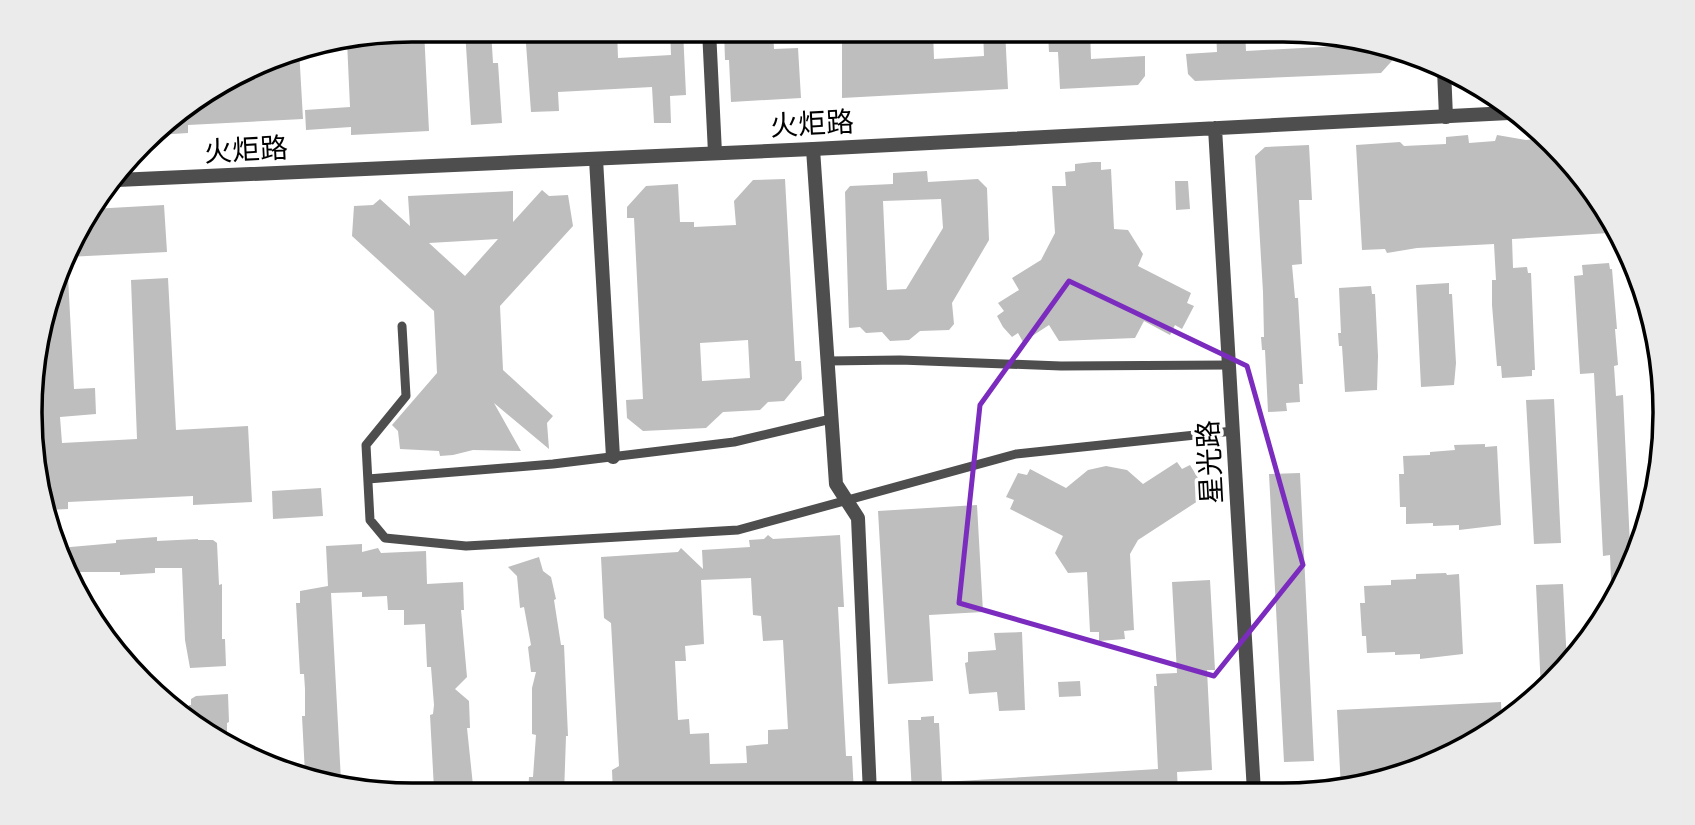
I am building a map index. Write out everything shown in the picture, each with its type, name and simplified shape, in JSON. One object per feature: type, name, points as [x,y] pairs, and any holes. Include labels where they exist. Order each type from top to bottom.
[{"type":"street","points":[[710,42],[715,153]]},
{"type":"street","points":[[1444,79],[1446,117]]},
{"type":"street","name":"火炬路","points":[[125,180],[813,149],[1501,114]]},
{"type":"street","name":"星光路","points":[[1215,128],[1253,783]]},
{"type":"street","points":[[813,149],[836,484],[858,518],[870,783]]},
{"type":"street","points":[[596,159],[613,457]]},
{"type":"lane","points":[[402,326],[406,396],[366,445],[370,520],[385,538],[466,546],[738,530],[1016,454],[1233,430]]},
{"type":"lane","points":[[828,361],[900,360],[1061,366],[1229,365]]},
{"type":"lane","points":[[368,479],[553,464],[734,442],[831,419]]},
{"type":"highlighted area","points":[[1069,281],[1247,366],[1303,565],[1214,676],[959,603],[980,405]]},
{"type":"building","points":[[425,42],[429,131],[351,135],[351,127],[306,130],[305,110],[350,107],[347,48]]},
{"type":"building","points":[[466,42],[492,42],[493,63],[498,63],[502,123],[471,125]]},
{"type":"building","points":[[526,42],[617,42],[618,58],[671,55],[670,42],[684,42],[686,95],[670,96],[671,123],[654,123],[652,87],[558,92],[559,111],[531,112]]},
{"type":"building","points":[[724,42],[774,42],[774,49],[798,48],[801,98],[731,102],[729,60],[725,60]]},
{"type":"building","points":[[842,42],[933,42],[934,59],[984,56],[983,42],[1006,42],[1008,89],[842,98]]},
{"type":"building","points":[[1048,42],[1090,42],[1091,59],[1145,56],[1145,76],[1138,85],[1060,89],[1058,52],[1049,52]]},
{"type":"building","points":[[1217,42],[1246,42],[1246,51],[1337,46],[1393,59],[1381,73],[1195,81],[1188,74],[1186,54],[1217,52]]},
{"type":"building","points":[[300,60],[303,119],[188,125],[188,133],[168,134],[227,92],[271,70]]},
{"type":"building","points":[[1468,135],[1469,143],[1495,141],[1497,135],[1532,139],[1576,187],[1606,233],[1512,239],[1513,268],[1527,267],[1528,273],[1531,273],[1535,370],[1532,370],[1532,376],[1502,378],[1501,366],[1497,366],[1492,305],[1492,280],[1496,280],[1494,244],[1417,248],[1387,253],[1385,249],[1362,250],[1356,145],[1400,142],[1404,146],[1446,144],[1446,137]]},
{"type":"building","points":[[1309,145],[1312,200],[1299,200],[1302,264],[1292,265],[1295,298],[1298,298],[1303,384],[1299,384],[1300,402],[1286,403],[1287,411],[1268,412],[1265,350],[1262,350],[1261,337],[1264,337],[1263,292],[1255,156],[1265,147]]},
{"type":"building","points":[[1101,162],[1101,170],[1111,169],[1114,229],[1128,230],[1143,254],[1138,266],[1191,293],[1187,303],[1194,306],[1182,329],[1175,325],[1170,335],[1144,321],[1135,338],[1059,341],[1049,325],[1023,342],[1018,333],[1012,337],[1003,327],[997,316],[1004,311],[998,303],[1019,290],[1012,278],[1041,260],[1055,233],[1052,186],[1066,186],[1065,172],[1075,171],[1075,164]]},
{"type":"building","points":[[927,171],[928,182],[978,179],[987,188],[989,240],[952,303],[954,324],[949,330],[920,331],[909,340],[890,341],[882,332],[866,333],[860,327],[849,328],[845,192],[850,186],[893,184],[893,173]],"holes":[[[941,199],[943,228],[906,289],[887,290],[883,201]]]},
{"type":"building","points":[[785,179],[795,361],[801,361],[802,379],[784,401],[768,402],[760,410],[723,412],[706,428],[643,431],[627,418],[626,400],[643,399],[634,218],[627,218],[627,207],[646,186],[678,184],[680,222],[694,222],[694,227],[736,225],[734,201],[753,180]],"holes":[[[748,340],[750,378],[702,381],[700,343]]]},
{"type":"building","points":[[1175,181],[1188,181],[1190,209],[1176,210]]},
{"type":"building","points":[[542,190],[549,196],[568,195],[573,226],[500,306],[503,370],[553,416],[547,423],[549,449],[494,403],[521,451],[473,450],[440,456],[439,451],[400,449],[398,431],[392,425],[437,373],[434,311],[352,236],[354,206],[373,205],[380,199],[410,226],[408,196],[513,191],[513,222]],"holes":[[[498,239],[465,276],[429,243]]]},
{"type":"building","points":[[164,205],[167,252],[77,257],[103,208]]},
{"type":"building","points":[[1609,263],[1612,269],[1618,365],[1614,366],[1616,396],[1623,395],[1630,541],[1611,583],[1610,555],[1603,556],[1594,373],[1580,374],[1574,276],[1583,275],[1582,265]]},
{"type":"building","points":[[68,277],[74,389],[95,388],[96,414],[60,417],[62,443],[137,439],[131,280],[168,278],[176,430],[248,426],[252,502],[193,505],[193,496],[68,502],[68,509],[55,508],[45,461],[42,412],[49,340]]},
{"type":"building","points":[[1449,283],[1456,363],[1454,385],[1421,387],[1416,285]]},
{"type":"building","points":[[1371,286],[1372,294],[1375,294],[1377,390],[1345,392],[1342,346],[1339,346],[1338,333],[1341,333],[1339,288]]},
{"type":"building","points":[[1554,399],[1561,543],[1534,544],[1526,400]]},
{"type":"building","points":[[1485,444],[1485,447],[1497,446],[1501,525],[1459,530],[1459,525],[1406,524],[1406,507],[1400,507],[1399,474],[1404,474],[1403,456],[1430,455],[1430,452],[1455,450],[1454,445]]},
{"type":"building","points":[[1177,462],[1182,469],[1190,465],[1203,486],[1197,491],[1201,499],[1138,540],[1130,554],[1134,630],[1124,631],[1125,639],[1099,641],[1099,632],[1090,632],[1087,572],[1068,573],[1055,553],[1063,536],[1010,509],[1014,500],[1006,497],[1018,473],[1027,475],[1030,469],[1066,488],[1088,470],[1106,466],[1127,470],[1143,484]]},
{"type":"building","points":[[1300,473],[1314,761],[1284,762],[1269,474]]},
{"type":"building","points":[[321,488],[323,516],[273,519],[272,491]]},
{"type":"building","points":[[977,505],[983,612],[929,615],[933,681],[888,684],[878,511]]},
{"type":"building","points":[[768,535],[773,539],[840,535],[844,607],[838,607],[846,756],[852,756],[853,783],[613,783],[612,770],[619,766],[611,623],[604,618],[601,557],[678,552],[681,548],[703,569],[702,550],[750,547],[749,540],[764,539]],"holes":[[[751,578],[753,615],[761,616],[763,641],[783,640],[788,729],[768,730],[768,744],[746,746],[747,763],[710,764],[709,733],[690,734],[689,719],[678,720],[675,661],[686,661],[685,646],[704,644],[701,580]]]},
{"type":"building","points":[[157,537],[157,541],[198,539],[213,540],[217,543],[226,666],[190,668],[185,640],[182,568],[155,568],[155,573],[120,575],[120,572],[78,572],[68,547],[116,543],[116,540]]},
{"type":"building","points":[[362,544],[362,552],[378,548],[381,553],[426,551],[427,584],[463,582],[464,610],[461,610],[467,677],[455,689],[469,701],[470,728],[467,728],[473,783],[434,783],[430,715],[433,714],[434,705],[431,667],[427,667],[425,624],[404,625],[404,610],[388,610],[387,596],[362,597],[362,592],[331,593],[341,776],[305,766],[302,716],[305,716],[305,689],[304,674],[300,674],[296,603],[300,603],[300,591],[328,586],[326,546]]},
{"type":"building","points":[[539,557],[543,571],[551,577],[561,645],[564,645],[568,736],[564,783],[529,783],[529,777],[533,777],[536,735],[532,734],[532,688],[536,672],[531,672],[528,647],[531,645],[524,607],[520,608],[517,576],[508,567]]},
{"type":"building","points":[[1416,574],[1459,574],[1463,654],[1420,659],[1420,654],[1367,653],[1366,636],[1362,636],[1360,603],[1365,603],[1364,586],[1391,585],[1391,580],[1416,579]]},
{"type":"building","points":[[1210,580],[1215,670],[1207,670],[1212,770],[1177,772],[1178,783],[911,783],[908,720],[934,716],[934,723],[939,723],[942,782],[1158,769],[1154,686],[1157,686],[1156,674],[1177,673],[1172,582]]},
{"type":"building","points":[[1563,584],[1566,650],[1540,678],[1536,585]]},
{"type":"building","points":[[1022,632],[1025,710],[999,711],[997,692],[969,694],[965,663],[968,662],[968,652],[996,650],[994,633]]},
{"type":"building","points":[[1080,681],[1081,696],[1059,697],[1058,682]]},
{"type":"building","points":[[228,694],[227,733],[189,708],[191,699],[196,696]]},
{"type":"building","points":[[1501,702],[1501,711],[1468,733],[1424,755],[1340,778],[1337,710]]}]
